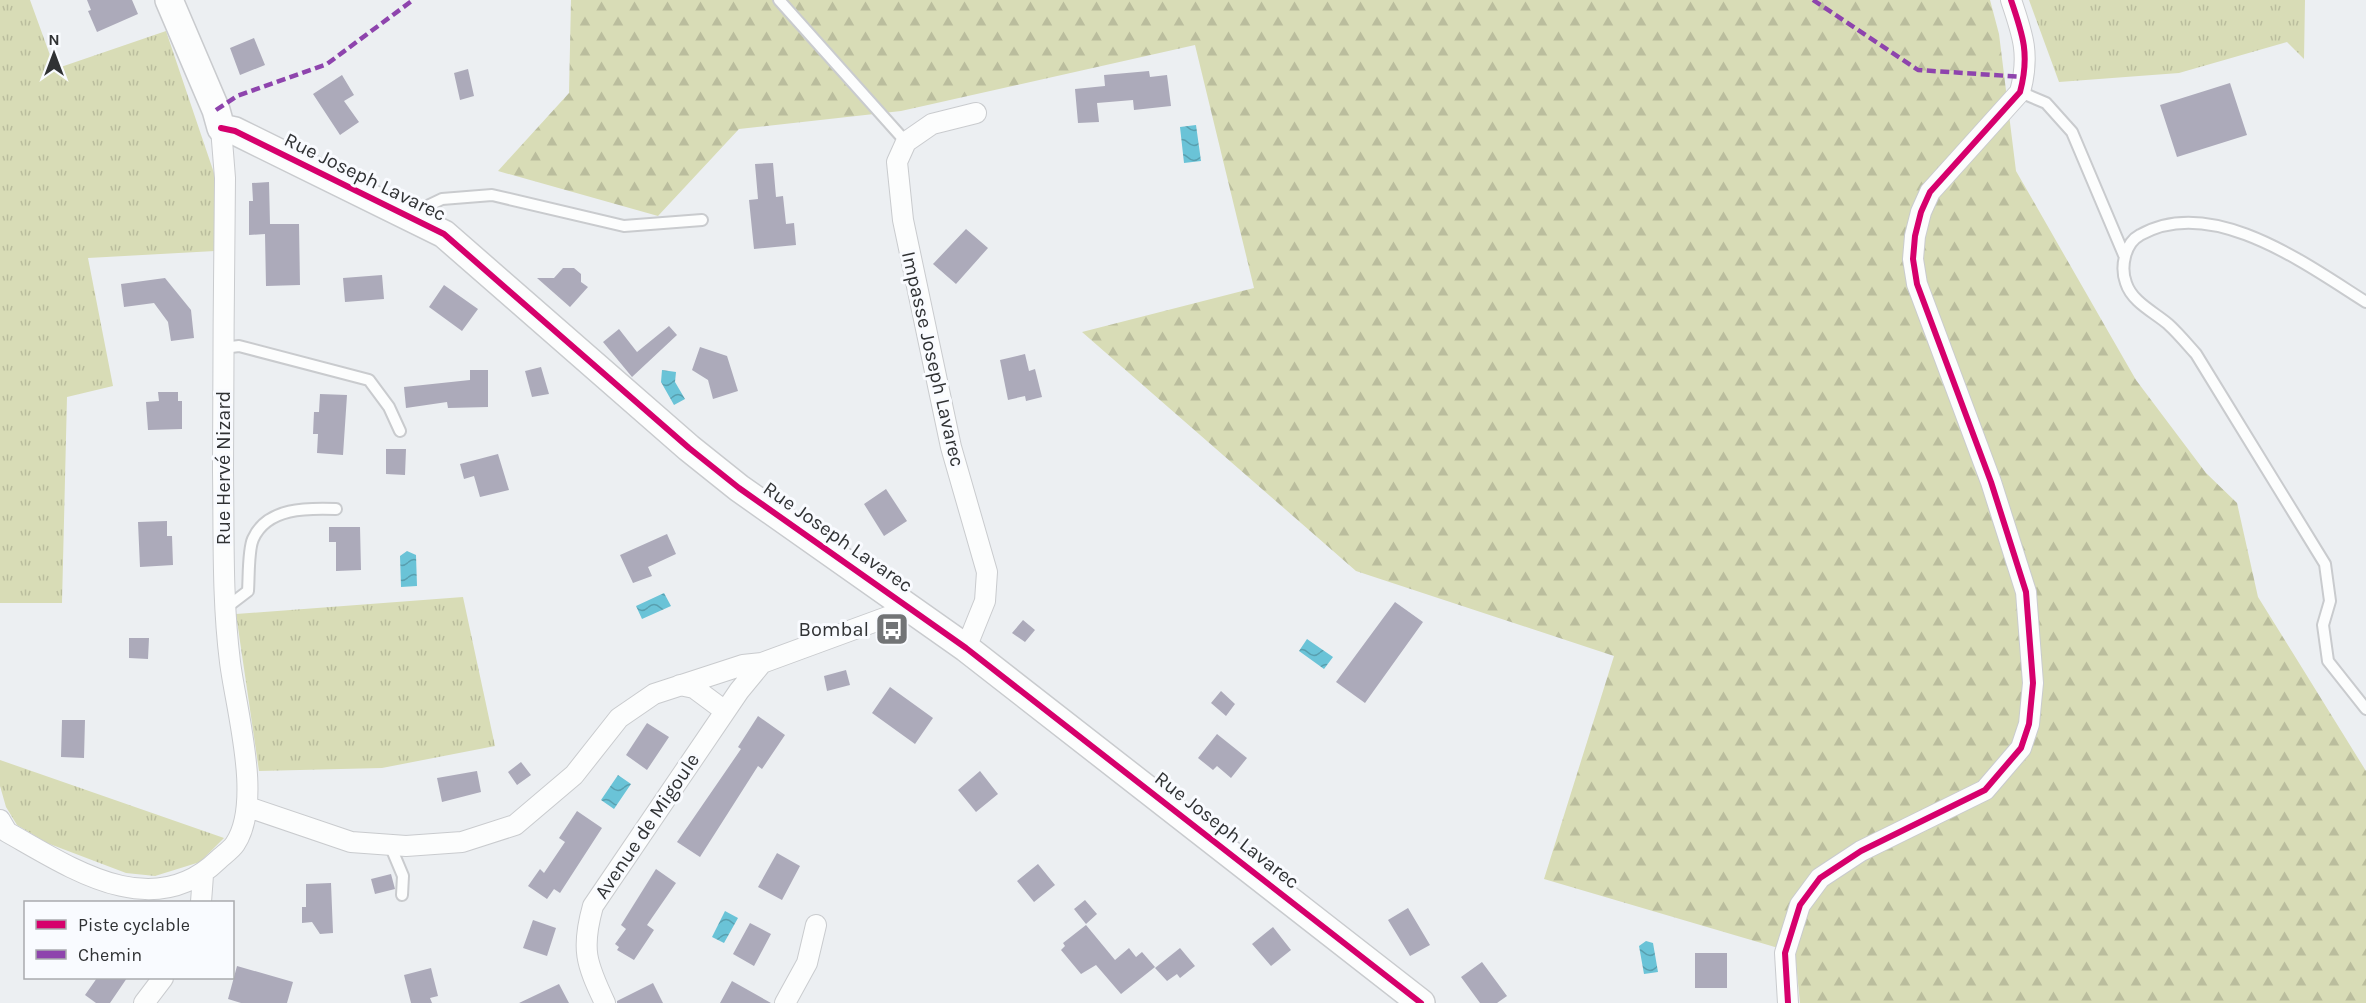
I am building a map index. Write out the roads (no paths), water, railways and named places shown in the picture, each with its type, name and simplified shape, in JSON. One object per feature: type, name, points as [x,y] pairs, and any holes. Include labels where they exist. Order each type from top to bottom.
[{"type":"street","points":[[169,0],[204,79],[221,128]]},
{"type":"street","points":[[1788,1003],[1785,953],[1800,905],[1820,878],[1861,851],[1984,790],[2021,748],[2030,724],[2034,683],[2026,592],[1991,482],[1923,305],[1913,259],[1917,228],[1930,192],[2022,85],[2025,40],[2011,0]]},
{"type":"street","points":[[906,142],[932,124],[976,113]]},
{"type":"street","name":"Rue Joseph Lavarec","points":[[221,128],[235,131],[444,234],[689,448],[739,488],[966,648],[1421,1003]]},
{"type":"street","name":"Rue Hervé Nizard","points":[[221,128],[225,178],[224,555],[230,660],[247,771],[248,807]]},
{"type":"street","name":"Impasse Joseph Lavarec","points":[[906,142],[897,162],[903,220],[951,447],[987,572],[985,601],[966,648]]},
{"type":"street","points":[[0,820],[7,832],[82,875],[134,890],[172,887],[203,875],[235,844],[248,807],[351,842],[390,845],[462,842],[515,825],[574,775],[619,718],[654,694],[743,665],[762,663],[890,616],[906,604]]},
{"type":"street","name":"Avenue de Migoule","points":[[605,1003],[588,969],[585,934],[593,906],[725,711],[762,663]]},
{"type":"street","points":[[680,685],[694,688],[725,711]]},
{"type":"street","points":[[201,901],[203,875]]},
{"type":"street","points":[[785,1003],[807,963],[816,925]]},
{"type":"street","points":[[144,1003],[162,979]]},
{"type":"lane","points":[[779,0],[906,142]]},
{"type":"lane","points":[[2022,85],[2046,103],[2072,132],[2124,255],[2126,284],[2142,305],[2169,325],[2196,354],[2325,564],[2330,601],[2323,625],[2328,662],[2366,710]]},
{"type":"lane","points":[[413,219],[417,211],[442,199],[492,195],[624,226],[702,220]]},
{"type":"lane","points":[[2124,255],[2133,239],[2161,225],[2207,224],[2235,230],[2292,256],[2366,302]]},
{"type":"lane","points":[[223,348],[239,346],[369,380],[389,407],[400,431]]},
{"type":"lane","points":[[227,607],[248,591],[253,539],[270,519],[303,508],[336,509]]},
{"type":"lane","points":[[390,845],[403,876],[402,895]]},
{"type":"water","points":[[1196,125],[1201,161],[1184,163],[1180,127]]},
{"type":"water","points":[[662,370],[676,372],[675,382],[685,399],[674,405],[661,382]]},
{"type":"water","points":[[407,551],[416,555],[417,586],[401,587],[400,556]]},
{"type":"water","points":[[664,593],[671,606],[642,619],[636,606]]},
{"type":"water","points":[[1307,639],[1333,657],[1324,669],[1299,651]]},
{"type":"water","points":[[618,775],[631,784],[614,809],[601,800]]},
{"type":"water","points":[[725,911],[738,918],[724,943],[712,937]]},
{"type":"water","points":[[1646,941],[1653,943],[1658,972],[1644,974],[1639,946]]},
{"type":"place","name":"Bombal","points":[[892,629]]}]
